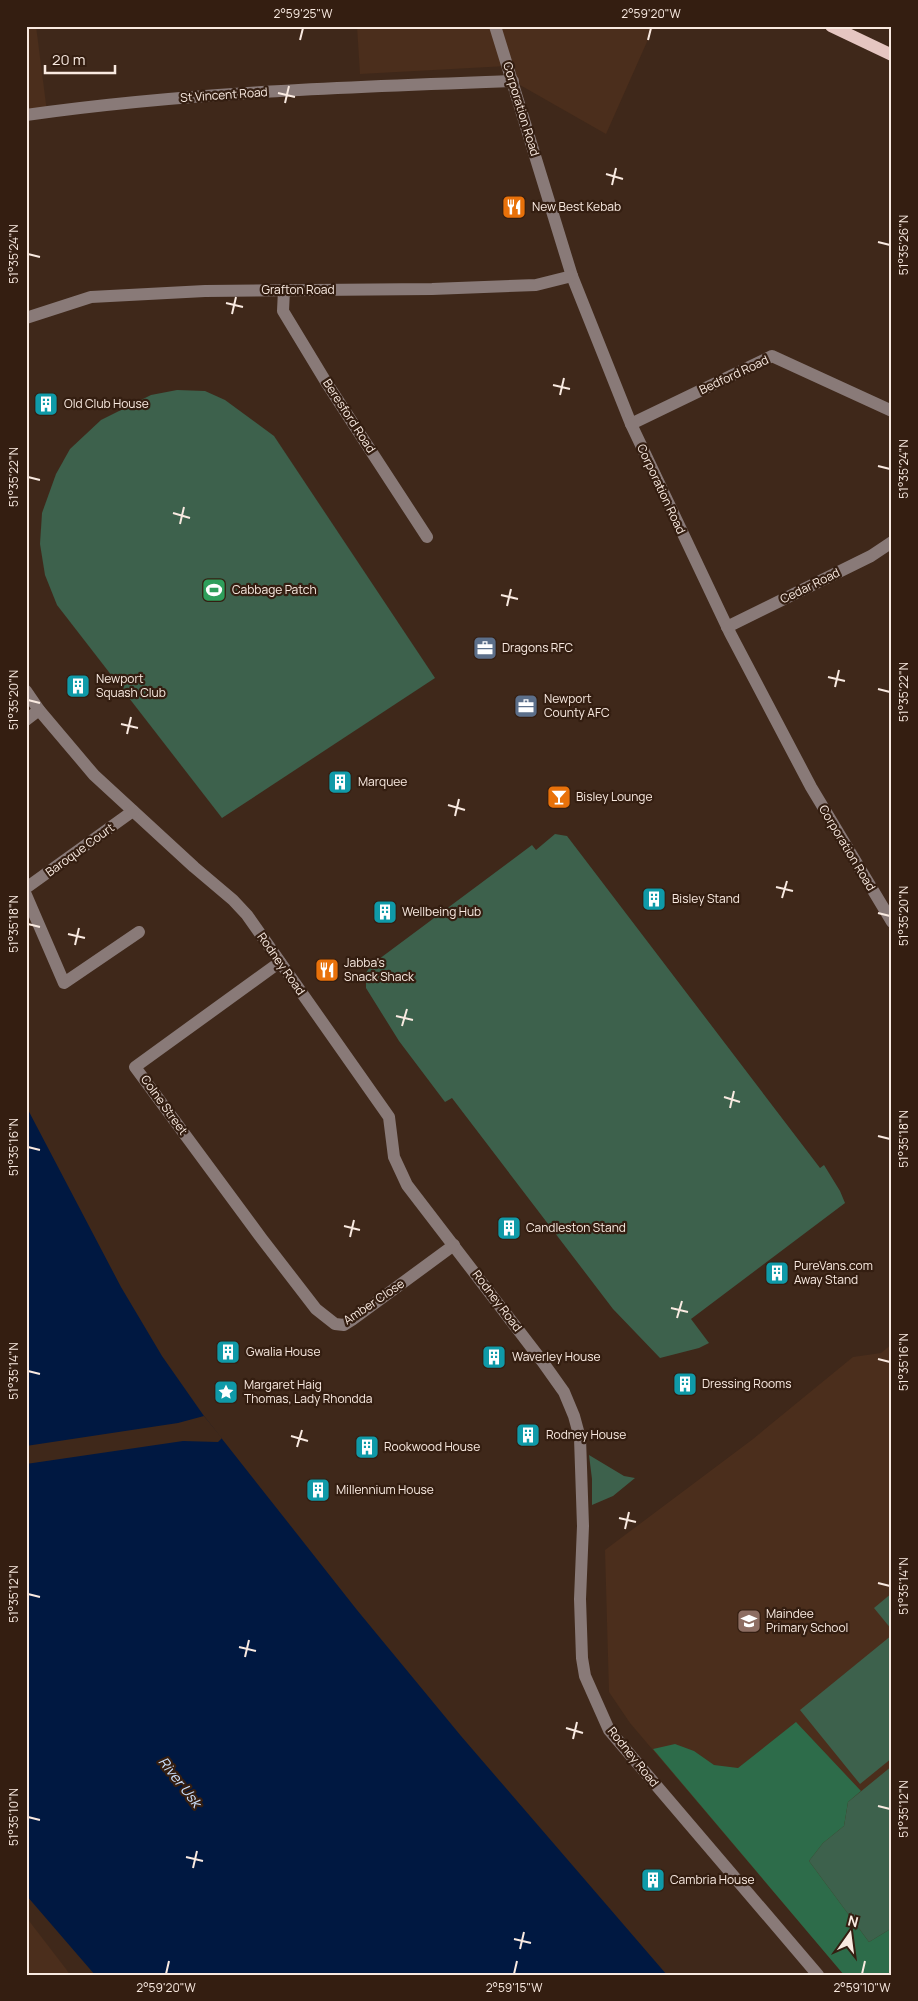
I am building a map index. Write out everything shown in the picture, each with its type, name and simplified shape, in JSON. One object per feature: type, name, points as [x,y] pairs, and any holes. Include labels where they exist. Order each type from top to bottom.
[{"type":"main road","points":[[831,26],[892,55]]},
{"type":"street","name":"Corporation Road","points":[[495,26],[572,276],[631,424],[727,627],[811,787],[892,922]]},
{"type":"street","name":"St Vincent Road","points":[[26,115],[194,96],[513,81]]},
{"type":"street","name":"Grafton Road","points":[[26,318],[91,297],[205,291],[432,289],[536,285],[572,276]]},
{"type":"street","name":"Beresford Road","points":[[284,290],[283,311],[326,382],[427,536]]},
{"type":"street","name":"Bedford Road","points":[[631,424],[772,356],[892,411]]},
{"type":"street","name":"Cedar Road","points":[[727,627],[871,556],[892,542]]},
{"type":"street","name":"Rodney Road","points":[[26,691],[39,710],[94,775],[233,900],[247,915],[389,1118],[394,1157],[407,1185],[454,1244],[564,1392],[574,1416],[580,1438],[582,1497],[580,1599],[582,1658],[585,1676],[609,1730],[818,1975]]},
{"type":"street","points":[[26,720],[39,710]]},
{"type":"street","name":"Baroque Court","points":[[26,888],[133,811]]},
{"type":"street","points":[[26,895],[64,983],[139,932]]},
{"type":"street","name":"Colne Street","points":[[262,1239],[136,1067],[280,962]]},
{"type":"street","name":"Amber Close","points":[[262,1239],[316,1309],[331,1322],[344,1325],[454,1244]]},
{"type":"shaded area","points":[[26,26],[36,26],[47,112],[26,115]]},
{"type":"shaded area","points":[[357,26],[654,26],[606,134],[513,81],[507,66],[360,74]]},
{"type":"shaded area","name":"Maindee Primary School","points":[[892,1344],[892,1974],[844,1975],[630,1723],[609,1692],[605,1550],[753,1439],[853,1357],[881,1353]]},
{"type":"shaded area","points":[[26,1917],[66,1969],[70,1975],[26,1975]]},
{"type":"green space","name":"Cabbage Patch","points":[[177,390],[205,391],[225,400],[274,436],[435,678],[222,818],[57,605],[45,575],[40,544],[42,513],[56,474],[70,449],[101,420],[151,395]]},
{"type":"green space","points":[[555,834],[567,836],[820,1168],[824,1165],[845,1203],[691,1319],[709,1343],[699,1348],[660,1358],[613,1309],[452,1098],[445,1102],[399,1041],[366,988],[366,973],[371,965],[532,845],[536,850]]},
{"type":"green space","points":[[589,1455],[624,1476],[635,1478],[613,1496],[592,1505],[592,1479]]},
{"type":"green space","points":[[892,1593],[892,1630],[874,1608]]},
{"type":"green space","points":[[892,1635],[892,1758],[860,1784],[800,1710]]},
{"type":"green space","points":[[796,1722],[861,1791],[848,1802],[844,1826],[823,1843],[809,1861],[869,1942],[892,1928],[891,1975],[844,1975],[653,1749],[675,1744],[694,1751],[714,1765],[738,1768]]},
{"type":"green space","points":[[892,1766],[892,1928],[869,1942],[809,1861],[823,1843],[844,1826],[848,1802]]},
{"type":"water","name":"River Usk","points":[[26,1106],[121,1287],[162,1356],[204,1416],[357,1610],[461,1736],[667,1975],[95,1975],[26,1895]]},
{"type":"pier","points":[[204,1416],[222,1438],[218,1442],[183,1441],[26,1464],[26,1446],[178,1423]]},
{"type":"place","name":"New Best Kebab","points":[[514,207]]},
{"type":"place","name":"Old Club House","points":[[46,404]]},
{"type":"place","name":"Cabbage Patch","points":[[214,590]]},
{"type":"place","name":"Dragons RFC","points":[[485,648]]},
{"type":"place","name":"Newport Squash Club","points":[[78,686]]},
{"type":"place","name":"Newport County AFC","points":[[526,706]]},
{"type":"place","name":"Marquee","points":[[340,782]]},
{"type":"place","name":"Bisley Lounge","points":[[559,797]]},
{"type":"place","name":"Bisley Stand","points":[[654,899]]},
{"type":"place","name":"Wellbeing Hub","points":[[385,912]]},
{"type":"place","name":"Jabba's Snack Shack","points":[[327,970]]},
{"type":"place","name":"Candleston Stand","points":[[509,1228]]},
{"type":"place","name":"PureVans.com Away Stand","points":[[777,1273]]},
{"type":"place","name":"Gwalia House","points":[[228,1352]]},
{"type":"place","name":"Waverley House","points":[[494,1357]]},
{"type":"place","name":"Dressing Rooms","points":[[685,1384]]},
{"type":"place","name":"Margaret Haig Thomas, Lady Rhondda","points":[[226,1392]]},
{"type":"place","name":"Rodney House","points":[[528,1435]]},
{"type":"place","name":"Rookwood House","points":[[367,1447]]},
{"type":"place","name":"Millennium House","points":[[318,1490]]},
{"type":"place","name":"Maindee Primary School","points":[[749,1621]]},
{"type":"place","name":"Cambria House","points":[[653,1880]]}]
